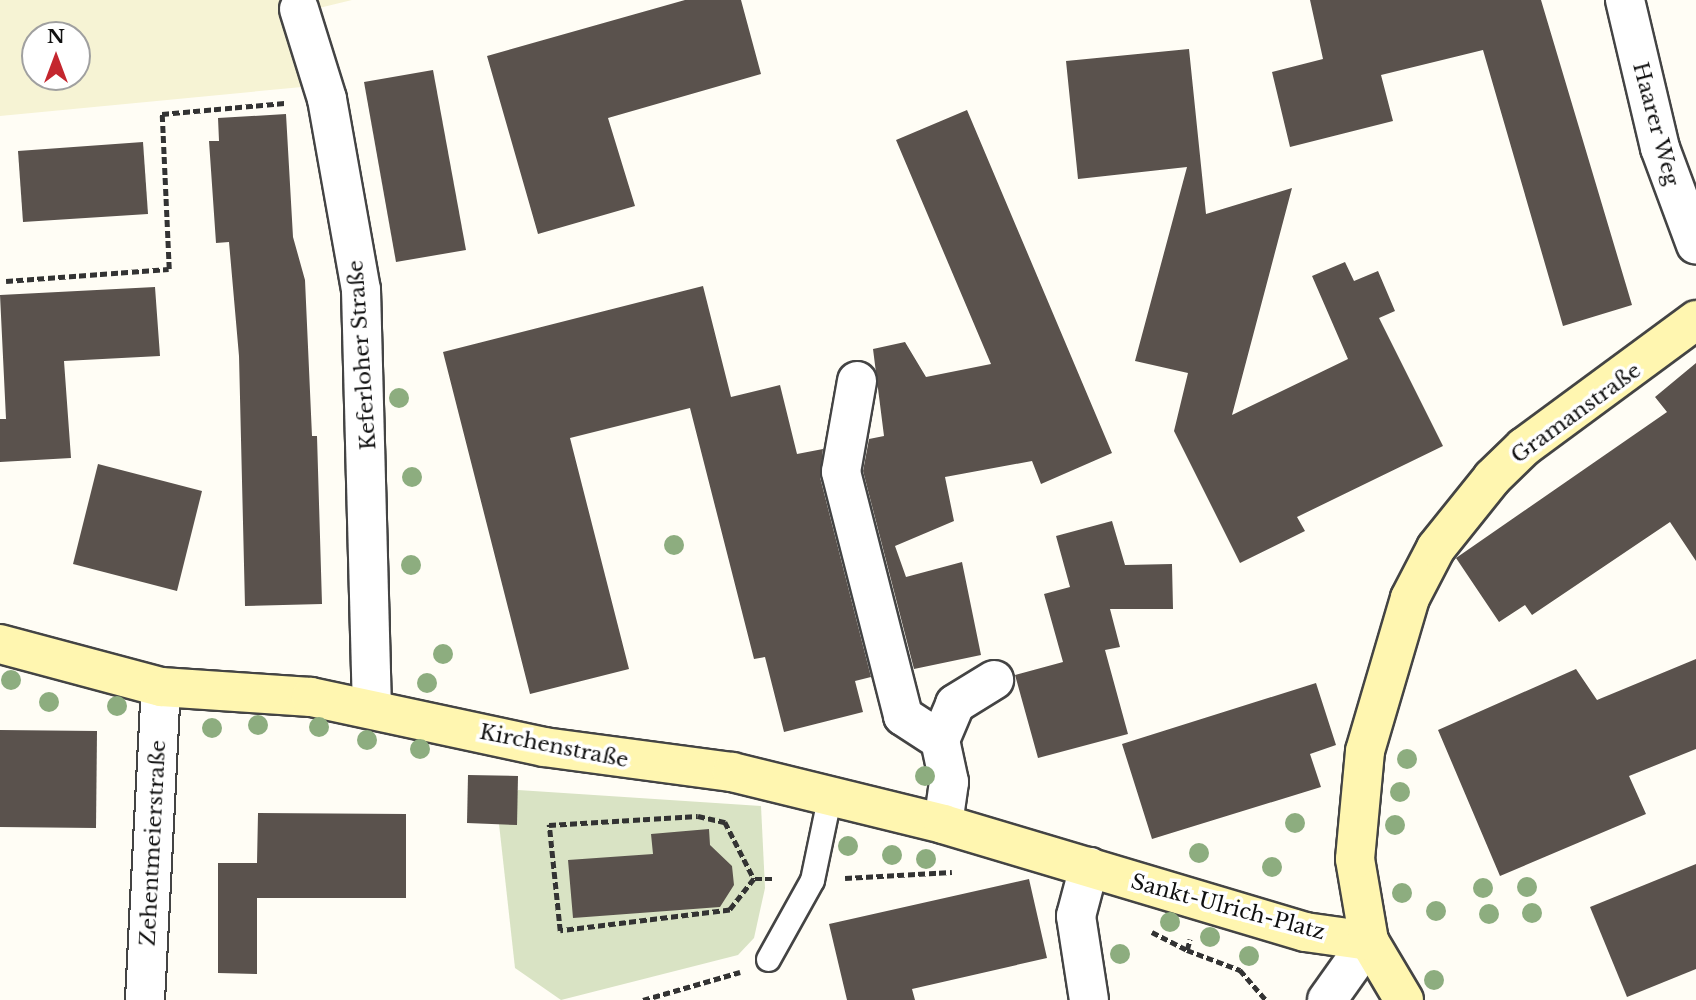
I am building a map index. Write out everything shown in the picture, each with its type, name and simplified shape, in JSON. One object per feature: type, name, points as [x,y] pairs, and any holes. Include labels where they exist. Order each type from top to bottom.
[{"type":"street","name":"Haarer Weg","points":[[1625,0],[1660,148],[1696,246]]},
{"type":"street","name":"Keferloher Straße","points":[[299,9],[327,99],[361,290],[372,709]]},
{"type":"street","name":"Gramanstraße","points":[[1369,941],[1355,859],[1365,751],[1401,621],[1436,548],[1492,478],[1524,447],[1696,320]]},
{"type":"street","points":[[857,381],[841,472],[903,716],[940,740]]},
{"type":"street","name":"Kirchenstraße","points":[[0,644],[161,687],[311,697],[544,747],[732,772],[830,794],[1021,847]]},
{"type":"street","points":[[943,824],[949,782],[940,740],[955,704],[994,680]]},
{"type":"street","name":"Zehentmeierstraße","points":[[145,1000],[161,687]]},
{"type":"street","name":"Sankt-Ulrich-Platz","points":[[1021,847],[1305,932],[1369,941]]},
{"type":"street","points":[[1088,1000],[1076,916],[1089,867]]},
{"type":"street","points":[[1327,1000],[1369,941],[1404,1000]]},
{"type":"lane","points":[[758,964],[812,880],[830,794]]},
{"type":"path","points":[[6,281],[169,269],[162,114],[300,101]]},
{"type":"path","points":[[698,816],[725,822],[754,879],[730,910],[560,931],[549,825],[698,816]]},
{"type":"path","points":[[812,880],[956,872],[1021,847]]},
{"type":"path","points":[[754,879],[783,879]]},
{"type":"path","points":[[1187,950],[1240,970],[1266,1000]]},
{"type":"path","points":[[643,1000],[758,964]]},
{"type":"shaded area","points":[[0,0],[352,0],[282,17],[302,87],[0,116]]},
{"type":"green space","points":[[518,790],[761,806],[765,888],[754,938],[738,955],[561,1000],[515,968],[499,824]]},
{"type":"building","points":[[685,0],[741,0],[761,74],[608,118],[635,206],[538,234],[487,56]]},
{"type":"building","points":[[1310,0],[1541,0],[1632,305],[1563,326],[1483,50],[1381,75],[1393,121],[1290,147],[1272,72],[1323,59]]},
{"type":"building","points":[[1189,49],[1206,214],[1292,188],[1232,415],[1348,359],[1312,276],[1345,262],[1354,281],[1378,271],[1395,311],[1379,318],[1443,446],[1297,517],[1305,531],[1240,563],[1174,431],[1188,373],[1135,361],[1187,167],[1078,179],[1066,61]]},
{"type":"building","points":[[433,70],[466,250],[396,262],[364,82]]},
{"type":"building","points":[[967,110],[1112,453],[1041,484],[1032,461],[945,477],[954,521],[895,546],[906,577],[962,562],[981,655],[914,669],[863,471],[869,439],[884,436],[873,349],[905,342],[926,377],[991,364],[896,140]]},
{"type":"building","points":[[286,114],[293,237],[305,280],[312,436],[317,436],[322,604],[245,606],[239,356],[229,242],[216,243],[209,141],[219,141],[218,118]]},
{"type":"building","points":[[143,142],[148,214],[23,222],[18,151]]},
{"type":"building","points":[[703,286],[731,397],[780,385],[797,454],[823,449],[820,477],[871,677],[855,681],[863,712],[784,732],[765,657],[754,659],[690,408],[570,438],[629,669],[530,694],[443,352]]},
{"type":"building","points":[[155,287],[160,356],[64,361],[71,458],[0,462],[0,419],[6,419],[0,295]]},
{"type":"building","points":[[1696,363],[1696,561],[1670,522],[1532,615],[1525,605],[1499,622],[1456,558],[1667,412],[1655,397]]},
{"type":"building","points":[[98,464],[202,491],[177,591],[73,564]]},
{"type":"building","points":[[1112,521],[1125,565],[1172,564],[1173,609],[1110,609],[1120,647],[1105,650],[1128,734],[1038,758],[1015,675],[1063,662],[1044,594],[1070,587],[1056,536]]},
{"type":"building","points":[[1696,659],[1696,749],[1629,776],[1646,814],[1500,876],[1438,730],[1576,669],[1597,700]]},
{"type":"building","points":[[1316,683],[1336,745],[1310,754],[1321,787],[1152,839],[1122,744]]},
{"type":"building","points":[[0,730],[97,731],[96,828],[0,827]]},
{"type":"building","points":[[468,775],[518,776],[517,825],[467,823]]},
{"type":"building","points":[[258,813],[406,814],[406,898],[257,898],[257,974],[218,973],[218,863],[257,863]]},
{"type":"building","points":[[709,829],[710,845],[732,866],[734,885],[720,907],[573,918],[568,860],[653,854],[651,834]]},
{"type":"building","points":[[1696,864],[1696,969],[1627,997],[1590,907]]},
{"type":"building","points":[[1029,879],[1047,958],[912,989],[915,1000],[847,1000],[829,924]]}]
